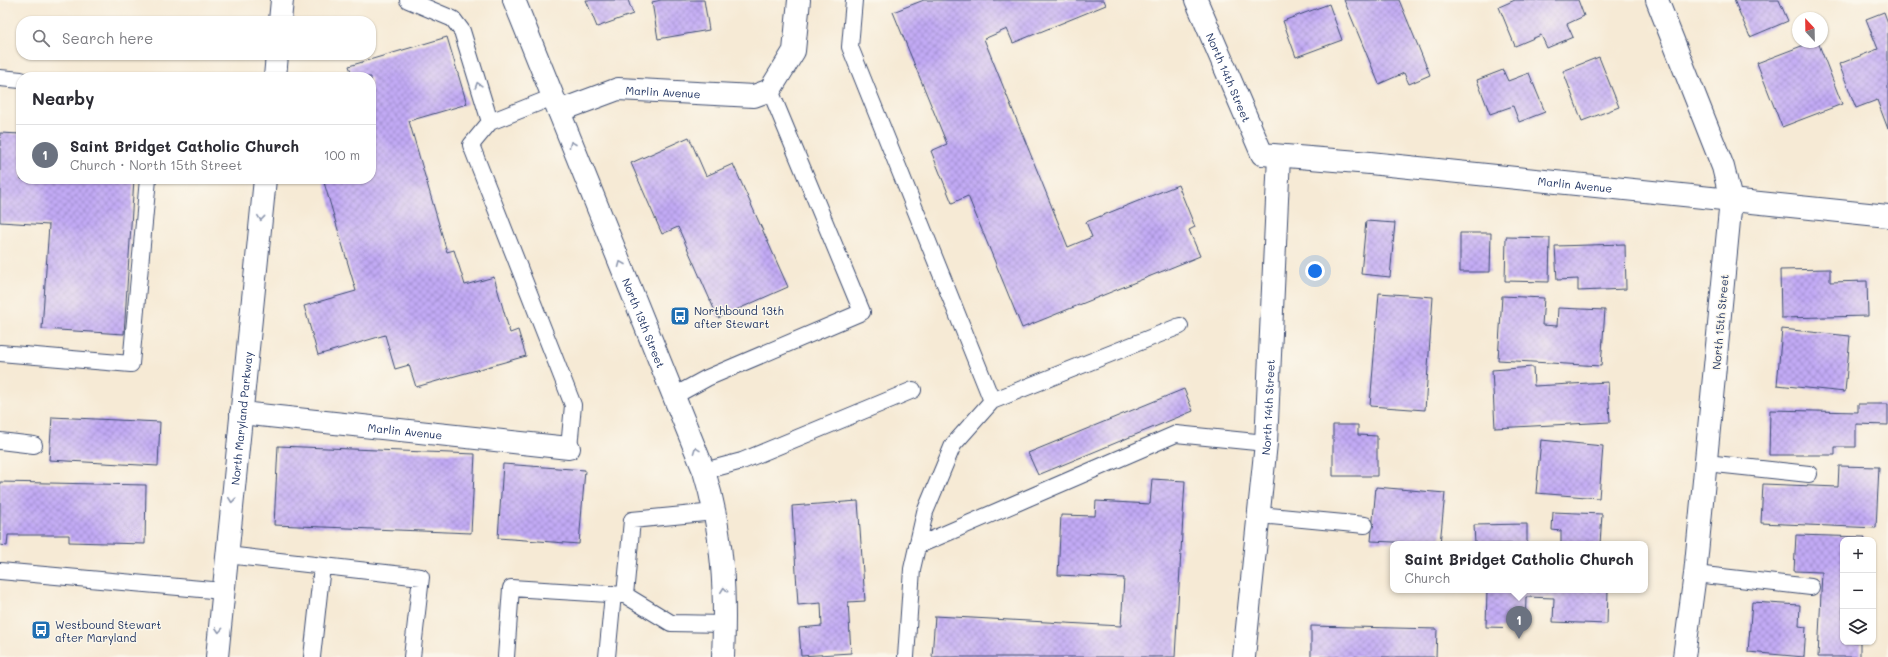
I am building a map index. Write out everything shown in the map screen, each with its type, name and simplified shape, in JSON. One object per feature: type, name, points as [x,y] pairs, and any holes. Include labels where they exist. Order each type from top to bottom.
[{"type":"street","points":[[280,16],[282,0]]},
{"type":"street","name":"North 13th Street","points":[[514,0],[704,471],[715,512],[719,536],[725,605],[723,657]]},
{"type":"street","points":[[770,90],[794,51],[799,0]]},
{"type":"street","name":"North 14th Street","points":[[1196,0],[1271,155],[1266,443],[1244,657]]},
{"type":"street","name":"North 15th Street","points":[[1657,0],[1724,167],[1732,200],[1695,574],[1684,657]]},
{"type":"street","points":[[275,72],[277,60]]},
{"type":"street","name":"Marlin Avenue","points":[[556,104],[618,89],[754,96],[770,90]]},
{"type":"street","name":"Marlin Avenue","points":[[1271,155],[1370,163],[1888,216]]},
{"type":"street","name":"North Maryland Parkway","points":[[216,657],[264,184]]},
{"type":"street","name":"Marlin Avenue","points":[[241,413],[569,448]]},
{"type":"lane","points":[[408,0],[453,18],[462,31],[490,122]]},
{"type":"lane","points":[[854,0],[850,47],[992,401]]},
{"type":"lane","points":[[0,78],[16,80]]},
{"type":"lane","points":[[674,396],[707,378],[862,312],[770,90]]},
{"type":"lane","points":[[556,104],[490,122],[471,145],[573,405],[569,448]]},
{"type":"lane","points":[[0,353],[131,364],[148,184]]},
{"type":"lane","points":[[906,657],[912,569],[917,546],[925,512],[953,445],[992,401],[1180,326]]},
{"type":"lane","points":[[704,471],[742,461],[913,390]]},
{"type":"lane","points":[[917,546],[1176,434],[1266,443]]},
{"type":"lane","points":[[0,441],[34,445]]},
{"type":"lane","points":[[1706,463],[1809,474]]},
{"type":"lane","points":[[607,657],[632,520],[715,512]]},
{"type":"lane","points":[[1259,514],[1365,525]]},
{"type":"lane","points":[[227,555],[421,577],[412,657]]},
{"type":"lane","points":[[312,657],[322,566]]},
{"type":"lane","points":[[0,571],[223,591]]},
{"type":"lane","points":[[1695,574],[1811,586]]},
{"type":"lane","points":[[506,657],[511,588],[619,594],[671,623],[725,624]]},
{"type":"building","points":[[586,0],[628,0],[633,14],[597,27]]},
{"type":"building","points":[[661,0],[704,0],[709,30],[658,39],[652,2]]},
{"type":"building","points":[[924,0],[1104,0],[1106,5],[1013,43],[1007,29],[984,39],[1068,247],[1092,237],[1086,222],[1178,185],[1195,227],[1189,230],[1200,256],[1022,328],[968,196],[952,203],[931,151],[947,144],[893,12]]},
{"type":"building","points":[[1344,0],[1399,0],[1430,75],[1409,84],[1404,73],[1379,84]]},
{"type":"building","points":[[1515,0],[1578,0],[1584,16],[1567,24],[1573,37],[1547,48],[1541,35],[1515,46],[1499,7]]},
{"type":"building","points":[[1734,0],[1779,0],[1788,21],[1750,37]]},
{"type":"building","points":[[1329,4],[1342,40],[1296,57],[1283,21]]},
{"type":"building","points":[[1884,12],[1888,23],[1888,129],[1877,100],[1856,108],[1839,64],[1878,49],[1866,19]]},
{"type":"building","points":[[447,37],[467,104],[409,121],[447,252],[454,250],[465,285],[494,277],[510,333],[518,330],[526,356],[416,387],[409,365],[395,369],[385,335],[318,355],[304,306],[356,291],[324,184],[376,184],[376,72],[351,72],[349,66],[369,60],[376,60],[376,58]]},
{"type":"building","points":[[1796,48],[1820,48],[1842,104],[1782,127],[1757,63]]},
{"type":"building","points":[[1599,57],[1619,107],[1582,121],[1563,71]]},
{"type":"building","points":[[1503,70],[1508,81],[1529,73],[1545,112],[1519,122],[1513,106],[1490,114],[1477,80]]},
{"type":"building","points":[[0,133],[16,134],[16,184],[134,184],[124,334],[42,329],[49,225],[0,222]]},
{"type":"building","points":[[689,137],[706,176],[733,164],[788,287],[718,318],[678,227],[662,234],[631,163]]},
{"type":"building","points":[[1366,221],[1395,223],[1390,277],[1361,274]]},
{"type":"building","points":[[1460,233],[1491,233],[1490,272],[1460,272]]},
{"type":"building","points":[[1506,237],[1550,238],[1549,282],[1505,281]]},
{"type":"building","points":[[1625,244],[1626,289],[1578,291],[1578,279],[1557,280],[1555,246]]},
{"type":"building","points":[[1830,269],[1830,282],[1867,281],[1868,316],[1781,318],[1780,270]]},
{"type":"building","points":[[1379,293],[1433,297],[1425,410],[1370,406]]},
{"type":"building","points":[[1502,296],[1544,298],[1542,325],[1557,326],[1558,308],[1605,310],[1601,366],[1498,360]]},
{"type":"building","points":[[1782,329],[1850,336],[1845,392],[1777,385]]},
{"type":"building","points":[[1533,367],[1534,386],[1608,382],[1610,422],[1495,428],[1492,370]]},
{"type":"building","points":[[1184,389],[1193,411],[1038,475],[1028,453]]},
{"type":"building","points":[[1858,404],[1888,404],[1888,425],[1856,424],[1856,447],[1835,447],[1835,455],[1769,455],[1770,410],[1858,412]]},
{"type":"building","points":[[52,417],[160,422],[158,466],[49,460]]},
{"type":"building","points":[[1333,425],[1358,425],[1358,435],[1377,436],[1377,476],[1333,476]]},
{"type":"building","points":[[1541,440],[1603,446],[1599,498],[1536,493]]},
{"type":"building","points":[[278,446],[475,454],[471,533],[274,525]]},
{"type":"building","points":[[503,464],[585,470],[579,544],[498,538]]},
{"type":"building","points":[[1839,466],[1879,467],[1876,528],[1761,523],[1763,484],[1838,487]]},
{"type":"building","points":[[1152,479],[1185,481],[1175,657],[932,657],[935,616],[1121,626],[1124,578],[1058,575],[1061,515],[1095,516],[1096,501],[1150,504]]},
{"type":"building","points":[[0,482],[146,485],[145,544],[69,542],[69,535],[8,535],[7,546],[0,545]]},
{"type":"building","points":[[1376,487],[1445,493],[1440,541],[1371,541]]},
{"type":"building","points":[[858,501],[865,601],[848,602],[851,653],[801,656],[799,628],[822,626],[821,603],[798,605],[792,506]]},
{"type":"building","points":[[1553,512],[1602,514],[1600,541],[1561,541],[1561,531],[1552,530]]},
{"type":"building","points":[[1527,524],[1527,541],[1475,541],[1474,525]]},
{"type":"building","points":[[1796,535],[1865,537],[1840,537],[1840,645],[1860,645],[1860,657],[1818,657],[1822,572],[1794,571]]},
{"type":"building","points":[[1487,593],[1608,593],[1607,624],[1553,622],[1554,598],[1526,597],[1525,628],[1486,627]]},
{"type":"building","points":[[1752,602],[1800,605],[1799,626],[1806,627],[1804,657],[1748,652]]},
{"type":"building","points":[[1311,626],[1437,629],[1436,657],[1311,657]]},
{"type":"place","name":"Northbound 13th after Stewart","points":[[680,316]]},
{"type":"place","name":"Westbound Stewart after Maryland","points":[[41,630]]},
{"type":"place","name":"Saint Bridget Catholic Church","points":[[1519,639]]}]
